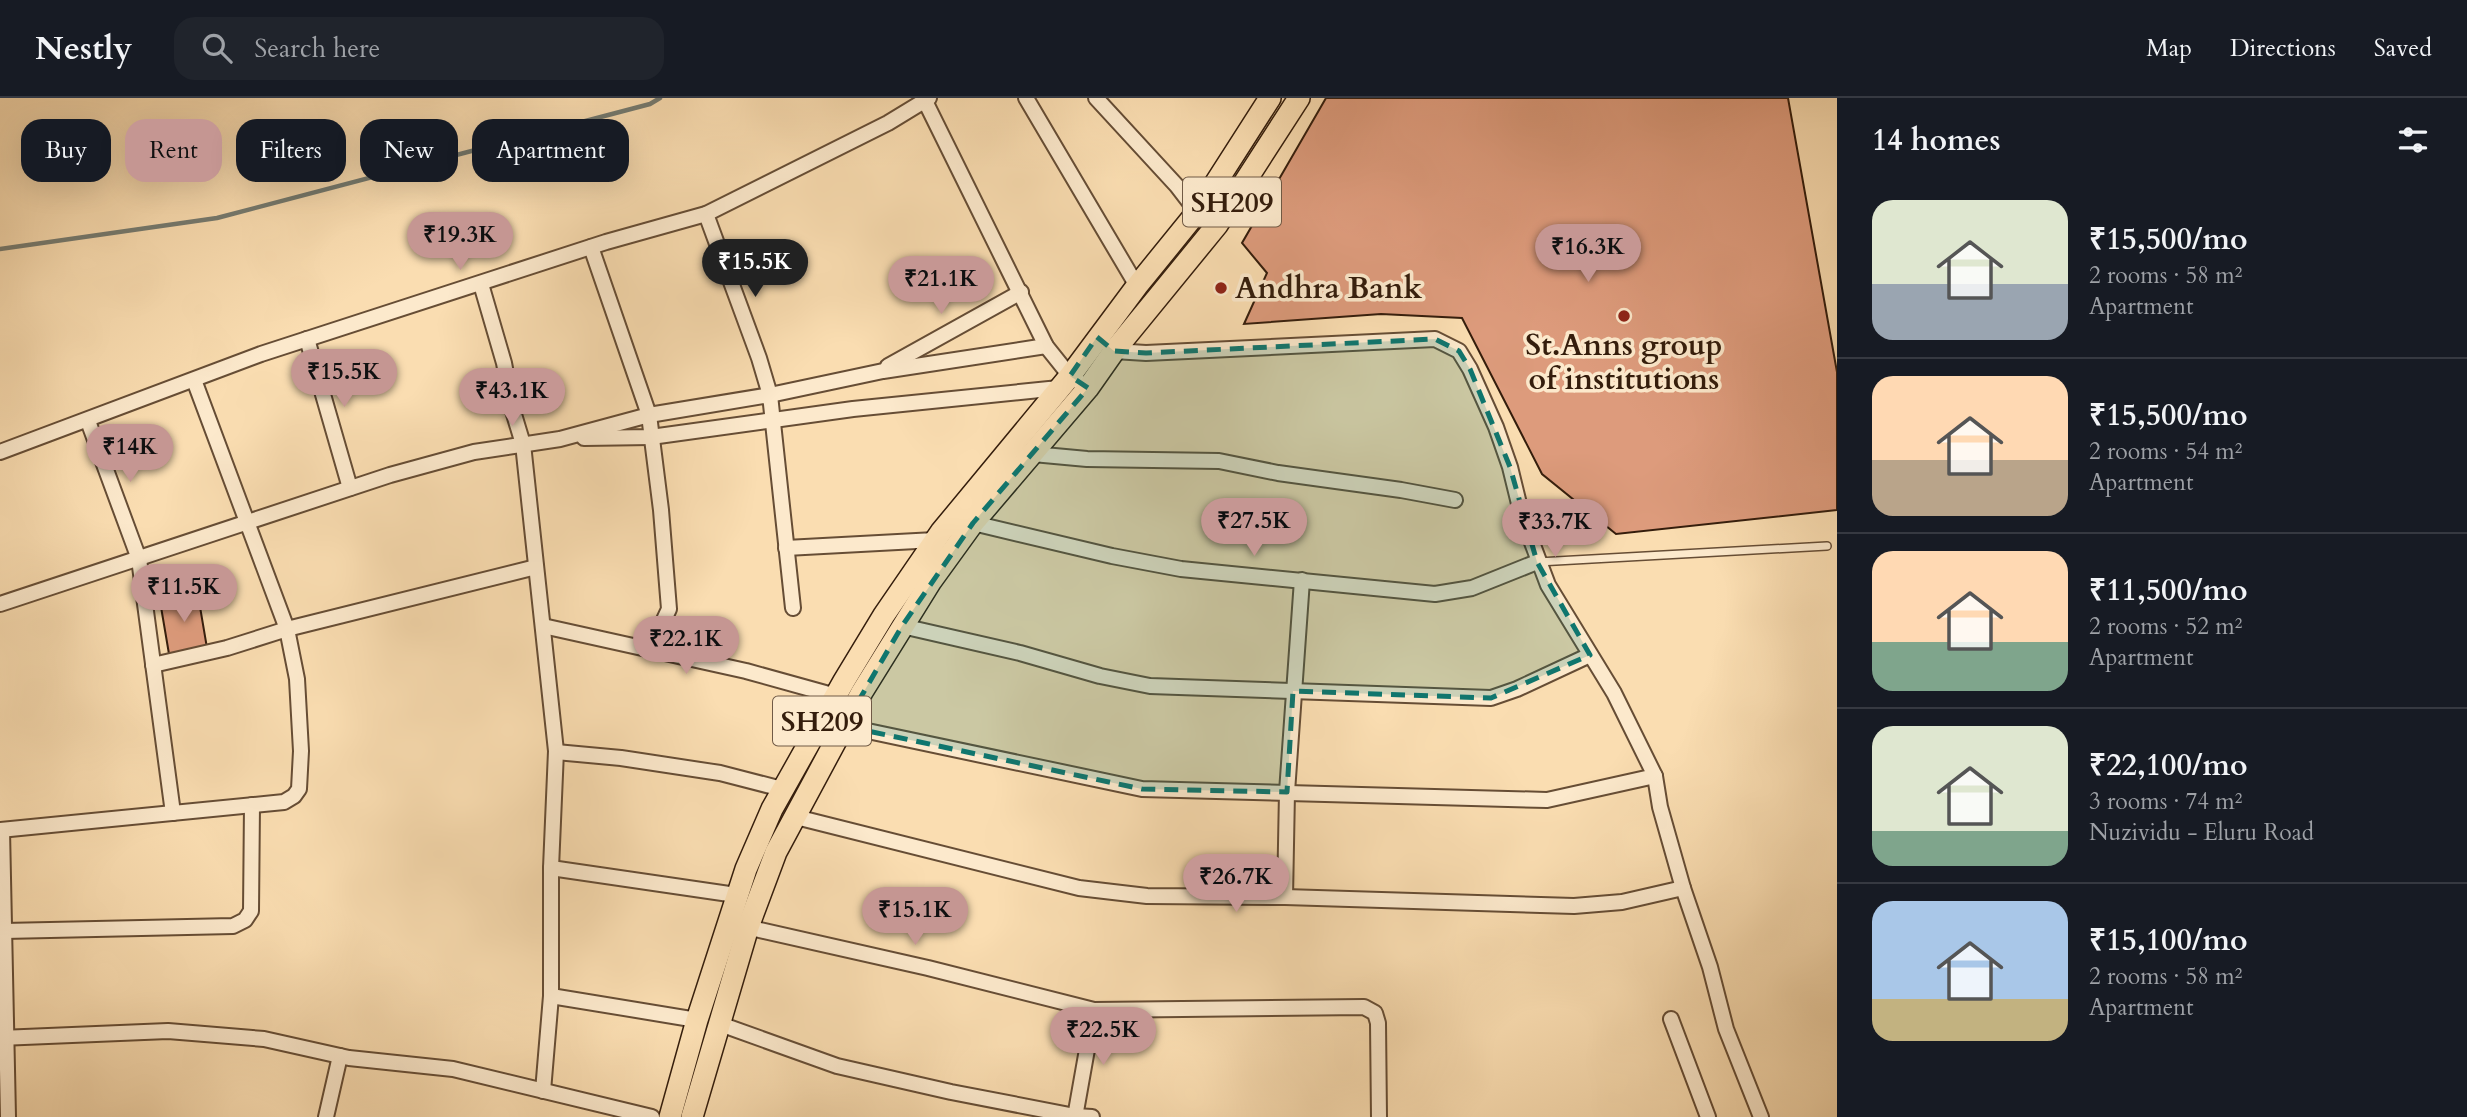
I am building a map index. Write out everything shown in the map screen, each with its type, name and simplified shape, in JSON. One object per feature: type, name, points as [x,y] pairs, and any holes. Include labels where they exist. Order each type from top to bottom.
[{"type":"main road","points":[[1064,382],[1137,285],[1197,212],[1270,98]]},
{"type":"main road","name":"SH209","points":[[1114,351],[1216,225],[1299,98]]},
{"type":"main road","points":[[1088,388],[1114,351]]},
{"type":"main road","name":"SH209","points":[[692,1117],[720,1024],[737,925],[736,895],[782,789],[884,615],[935,540],[1064,382]]},
{"type":"main road","name":"SH209","points":[[670,1117],[697,1020],[737,925],[844,726],[902,626],[973,523],[1088,388]]},
{"type":"street","points":[[1026,98],[1137,285]]},
{"type":"street","points":[[1096,98],[1177,186],[1197,212]]},
{"type":"street","points":[[0,452],[307,339],[591,247],[706,214],[888,123],[927,99],[1064,382]]},
{"type":"street","points":[[706,214],[770,395],[793,608]]},
{"type":"street","points":[[591,247],[649,415],[669,609],[650,650]]},
{"type":"street","points":[[481,284],[504,362],[513,411],[523,444],[556,752],[551,868],[551,996],[543,1091]]},
{"type":"street","points":[[878,372],[1021,292]]},
{"type":"street","points":[[1097,337],[1114,351],[1146,353],[1180,349],[1435,339],[1459,351],[1496,427],[1537,562],[1556,601],[1614,693],[1655,776],[1660,807],[1683,888],[1710,967],[1726,1028],[1761,1117]]},
{"type":"street","points":[[307,339],[350,488]]},
{"type":"street","points":[[560,439],[649,415],[770,395],[878,372],[1046,346]]},
{"type":"street","points":[[8,1117],[3,1037],[1,830],[284,802],[299,789],[301,751],[297,679],[287,629],[194,380]]},
{"type":"street","points":[[0,604],[390,475],[474,452],[560,439],[651,437],[1064,382],[1088,388]]},
{"type":"street","points":[[88,421],[139,559],[173,813]]},
{"type":"street","points":[[1033,454],[1087,459],[1219,461],[1278,473],[1455,500]]},
{"type":"street","points":[[973,523],[1112,556],[1181,569],[1435,594],[1472,588],[1537,562]]},
{"type":"street","points":[[786,548],[935,540]]},
{"type":"street","points":[[153,666],[227,648],[287,629],[536,567]]},
{"type":"street","points":[[1285,897],[1287,792],[1301,580]]},
{"type":"street","points":[[543,626],[746,671],[836,696]]},
{"type":"street","points":[[902,626],[1020,653],[1100,677],[1150,686],[1490,698],[1517,689],[1590,654]]},
{"type":"street","points":[[844,726],[1142,789],[1547,800],[1655,776]]},
{"type":"street","points":[[556,752],[621,758],[720,773],[782,789]]},
{"type":"street","points":[[4,931],[233,926],[244,920],[251,911],[252,805]]},
{"type":"street","points":[[796,817],[1079,888],[1147,896],[1285,897],[1574,906],[1622,902],[1683,888]]},
{"type":"street","points":[[551,868],[736,895]]},
{"type":"street","points":[[737,925],[928,968],[1094,1010],[1371,1009],[1378,1023],[1379,1117]]},
{"type":"street","points":[[551,996],[697,1020]]},
{"type":"street","points":[[1075,1117],[1094,1010]]},
{"type":"street","points":[[1671,1019],[1708,1117]]},
{"type":"street","points":[[720,1024],[837,1066],[1075,1117],[1092,1117]]},
{"type":"street","points":[[3,1037],[168,1031],[264,1039],[340,1056],[453,1069],[652,1117]]},
{"type":"street","points":[[326,1117],[340,1056]]},
{"type":"lane","points":[[1537,562],[1827,546]]},
{"type":"highlighted area","points":[[1097,337],[1114,351],[1146,353],[1435,339],[1459,351],[1470,369],[1510,467],[1537,562],[1590,655],[1491,698],[1293,691],[1287,792],[1142,789],[844,726],[902,626],[973,523],[1088,388],[1070,376]]},
{"type":"building","name":"St.Anns group of institutions","points":[[1326,98],[1788,98],[1837,372],[1837,510],[1616,534],[1542,474],[1462,318],[1381,314],[1244,324],[1267,273],[1242,243]]},
{"type":"building","points":[[198,595],[207,648],[169,654],[160,601]]},
{"type":"waterway","points":[[0,249],[217,218],[650,104],[660,98]]},
{"type":"place","name":"Andhra Bank","points":[[1221,288]]},
{"type":"place","name":"St.Anns group of institutions","points":[[1624,316]]}]
